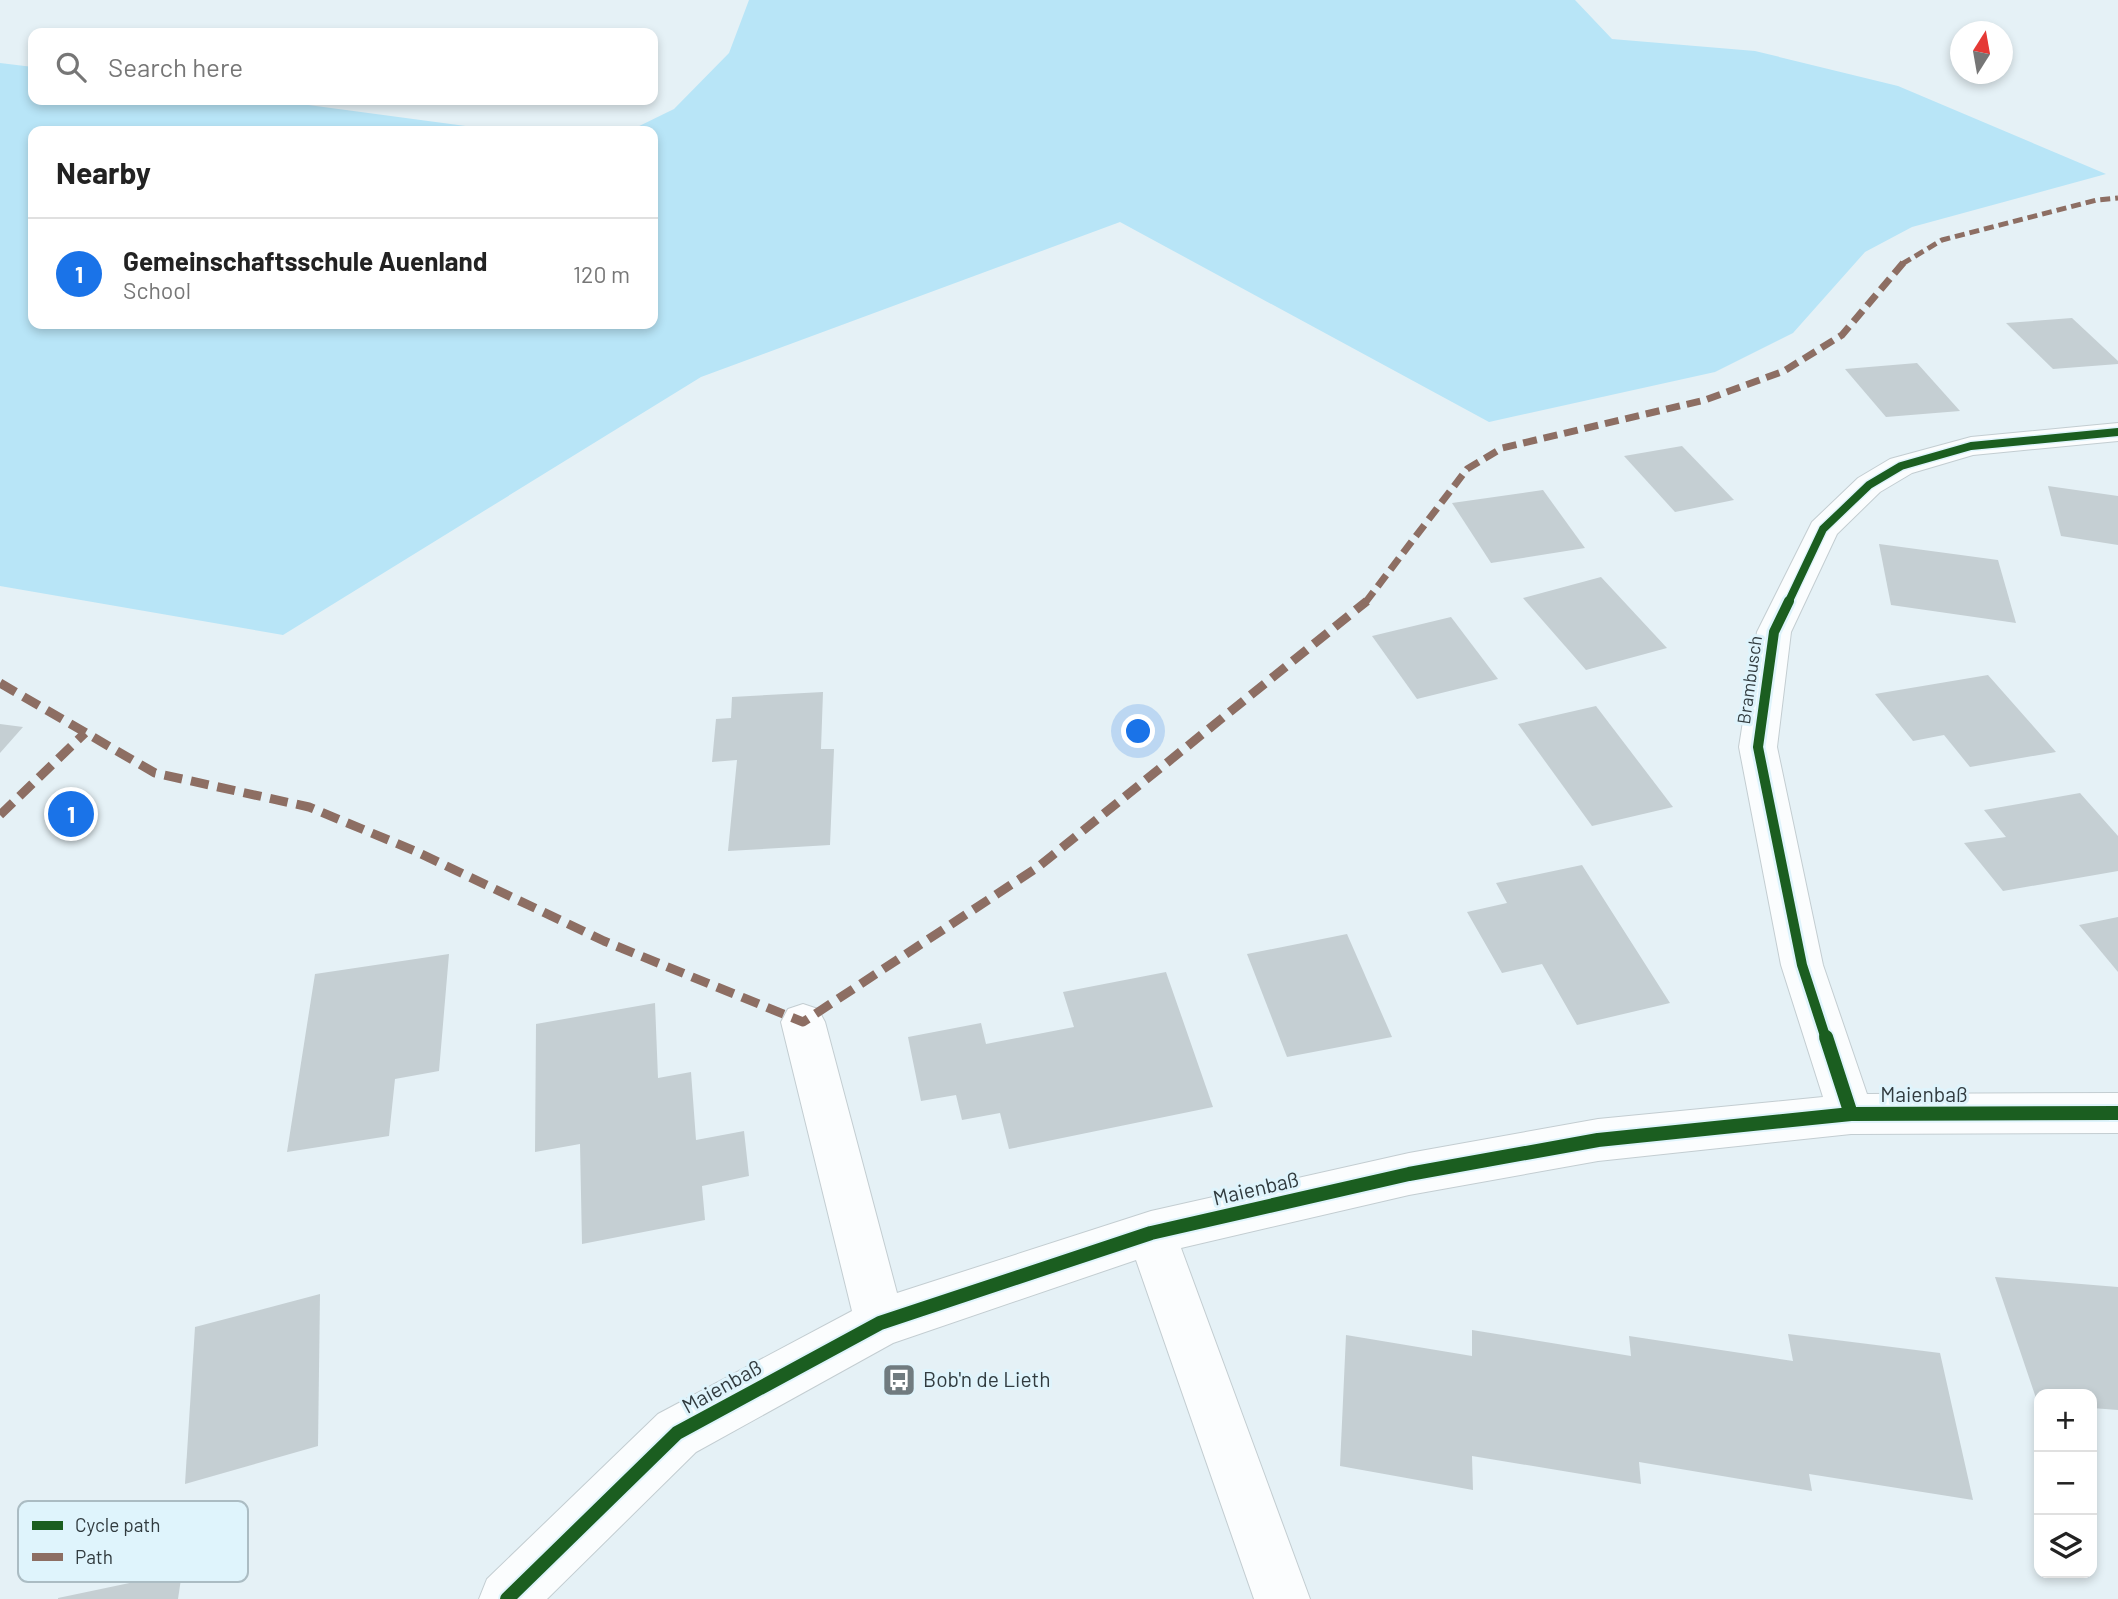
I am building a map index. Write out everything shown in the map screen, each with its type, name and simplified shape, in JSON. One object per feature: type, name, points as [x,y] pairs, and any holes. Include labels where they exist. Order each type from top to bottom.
[{"type":"street","name":"Brambusch","points":[[1851,1114],[1802,965],[1758,747],[1774,632],[1823,529],[1869,485],[1901,466],[1971,446],[2118,432]]},
{"type":"street","points":[[803,1022],[880,1323]]},
{"type":"street","name":"Maienbaß","points":[[507,1599],[677,1433],[880,1323],[1151,1233],[1409,1174],[1584,1143],[1851,1114],[2118,1113]]},
{"type":"street","points":[[1151,1233],[1282,1599]]},
{"type":"shaded area","points":[[749,0],[1575,0],[1612,39],[1755,51],[1898,86],[2106,174],[1912,227],[1865,252],[1793,333],[1715,372],[1489,422],[1120,222],[701,377],[283,635],[0,586],[0,63],[28,66],[28,105],[308,105],[466,126],[28,126],[28,329],[658,329],[658,126],[639,126],[674,109],[729,53]]},
{"type":"building","points":[[2072,318],[2118,361],[2118,364],[2053,369],[2006,323]]},
{"type":"building","points":[[1917,363],[1960,411],[1886,417],[1845,369]]},
{"type":"building","points":[[1682,446],[1734,500],[1675,512],[1624,456]]},
{"type":"building","points":[[2048,486],[2118,496],[2118,545],[2061,536]]},
{"type":"building","points":[[1543,490],[1585,548],[1491,563],[1452,503]]},
{"type":"building","points":[[1879,544],[1998,560],[2016,623],[1891,605]]},
{"type":"building","points":[[1601,577],[1667,648],[1586,670],[1523,598]]},
{"type":"building","points":[[1451,617],[1498,679],[1417,699],[1372,636]]},
{"type":"building","points":[[1988,675],[2056,752],[1970,767],[1944,735],[1913,741],[1875,694]]},
{"type":"building","points":[[823,692],[821,749],[834,749],[830,845],[728,851],[737,760],[712,762],[716,719],[731,718],[732,697]]},
{"type":"building","points":[[1596,706],[1673,807],[1592,826],[1518,724]]},
{"type":"building","points":[[0,724],[23,727],[0,753]]},
{"type":"building","points":[[2080,793],[2118,836],[2118,871],[2003,891],[1964,843],[2006,837],[1984,810]]},
{"type":"building","points":[[1582,865],[1670,1003],[1577,1025],[1542,964],[1502,973],[1467,912],[1507,903],[1496,883]]},
{"type":"building","points":[[2118,917],[2118,972],[2079,925]]},
{"type":"building","points":[[1347,934],[1392,1037],[1287,1057],[1247,954]]},
{"type":"building","points":[[449,954],[439,1071],[395,1079],[389,1136],[287,1152],[315,974]]},
{"type":"building","points":[[1166,972],[1213,1107],[1009,1149],[1000,1113],[962,1120],[956,1095],[921,1101],[908,1037],[981,1023],[986,1044],[1074,1027],[1063,992]]},
{"type":"building","points":[[655,1003],[658,1078],[691,1072],[696,1140],[744,1131],[749,1176],[702,1186],[705,1220],[582,1244],[580,1144],[535,1152],[536,1024]]},
{"type":"building","points":[[1995,1277],[2118,1287],[2118,1410],[2097,1408],[2097,1389],[2034,1389],[2034,1392]]},
{"type":"building","points":[[320,1294],[318,1446],[185,1484],[195,1327]]},
{"type":"building","points":[[1472,1330],[1631,1356],[1629,1336],[1793,1361],[1788,1334],[1940,1353],[1973,1500],[1809,1474],[1812,1491],[1639,1462],[1641,1484],[1472,1456],[1473,1490],[1340,1466],[1346,1335],[1472,1356]]},
{"type":"building","points":[[134,1582],[181,1582],[178,1599],[58,1598]]},
{"type":"marked path","points":[[0,683],[155,773],[309,807],[415,851],[604,941],[803,1022],[1038,867],[1365,603],[1467,469],[1502,448],[1705,400],[1784,371],[1842,335],[1904,262],[1942,240],[2097,200],[2118,198]]},
{"type":"marked path","points":[[0,815],[85,733]]},
{"type":"cycle path","points":[[1851,1114],[1802,965],[1758,747],[1774,632],[1823,529],[1869,485],[1901,466],[1971,446],[2118,432]]},
{"type":"cycle path","points":[[507,1599],[677,1433],[880,1323],[1151,1233],[1409,1174],[1598,1140],[1851,1114],[2118,1113]]},
{"type":"place","name":"Gemeinschaftsschule Auenland","points":[[71,814]]},
{"type":"place","name":"Bob'n de Lieth","points":[[899,1380]]}]
